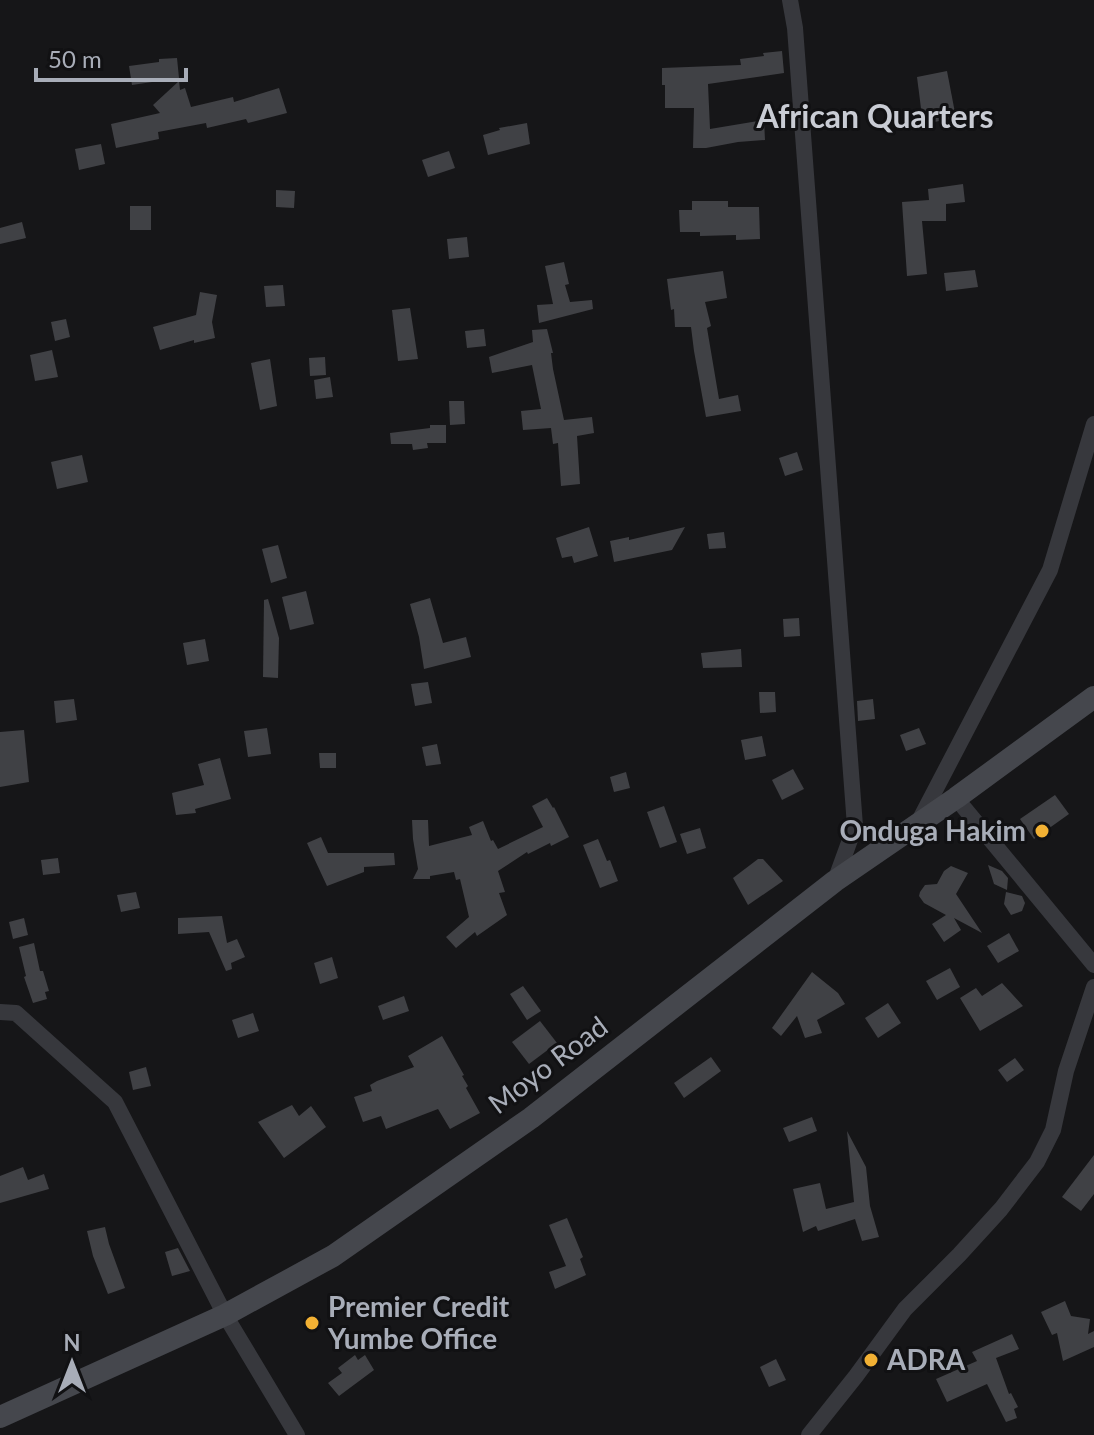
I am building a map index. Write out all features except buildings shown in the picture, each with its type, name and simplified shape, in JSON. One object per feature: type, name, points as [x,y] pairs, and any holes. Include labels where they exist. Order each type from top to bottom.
[{"type":"main road","name":"Moyo Road","points":[[0,1417],[225,1315],[333,1256],[531,1118],[835,881],[956,798],[1094,697]]},
{"type":"street","points":[[790,0],[795,28],[855,826],[835,881]]},
{"type":"street","points":[[916,826],[1050,570],[1094,424]]},
{"type":"street","points":[[956,798],[1094,965]]},
{"type":"street","points":[[809,1435],[905,1309],[1001,1209],[1037,1162],[1053,1130],[1066,1071],[1094,987]]},
{"type":"street","points":[[0,1012],[16,1013],[115,1102],[225,1315],[297,1435]]},
{"type":"place","name":"Onduga Hakim","points":[[1042,831]]},
{"type":"place","name":"Premier Credit Yumbe Office","points":[[312,1323]]},
{"type":"place","name":"ADRA","points":[[871,1360]]},
{"type":"district","name":"African Quarters","points":[[875,117]]}]
